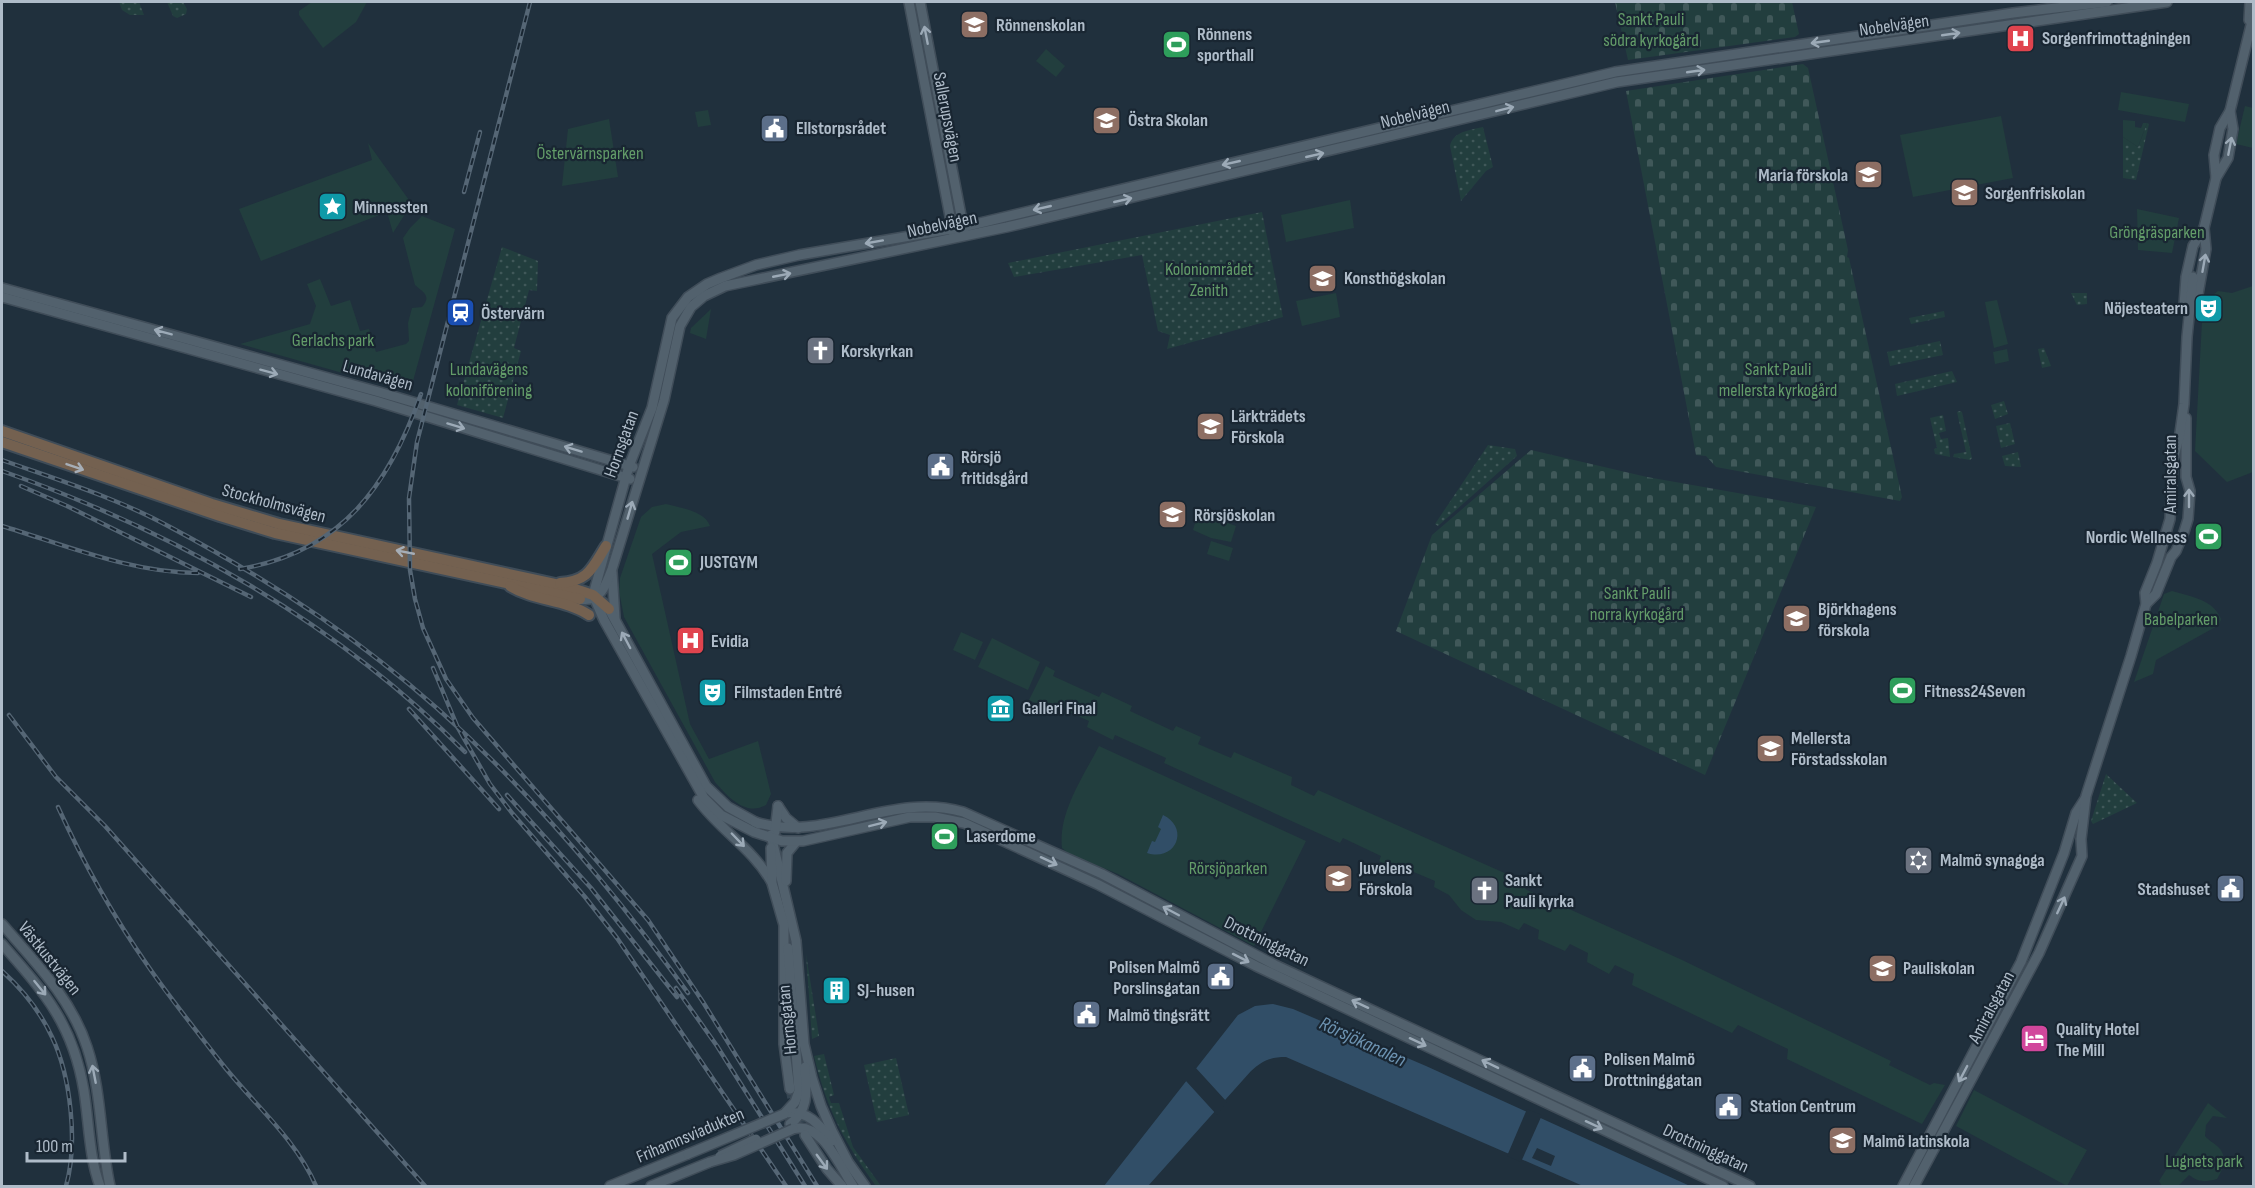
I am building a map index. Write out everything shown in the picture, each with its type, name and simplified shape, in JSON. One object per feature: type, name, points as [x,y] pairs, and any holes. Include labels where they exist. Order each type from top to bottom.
[{"type":"highway","name":"Stockholmsvägen","points":[[2,431],[212,504],[279,524],[544,581]]},
{"type":"highway","name":"Stockholmsvägen","points":[[2,442],[275,533],[580,599]]},
{"type":"highway","points":[[544,581],[570,582],[586,576],[606,546]]},
{"type":"highway","name":"Stockholmsvägen","points":[[502,581],[522,593],[570,606],[589,615]]},
{"type":"highway","points":[[544,581],[594,596],[612,614]]},
{"type":"main road","name":"Sallerupsvägen","points":[[909,2],[952,228]]},
{"type":"main road","name":"Sallerupsvägen","points":[[920,2],[960,234]]},
{"type":"main road","name":"Nobelvägen","points":[[960,234],[1615,72],[2013,13],[2107,2]]},
{"type":"main road","name":"Nobelvägen","points":[[686,314],[704,296],[725,286],[1417,131],[1617,82],[2167,2]]},
{"type":"main road","name":"Amiralsgatan","points":[[2249,25],[2250,2]]},
{"type":"main road","name":"Amiralsgatan","points":[[2216,178],[2214,155],[2220,128],[2230,111],[2253,14]]},
{"type":"main road","name":"Amiralsgatan","points":[[2187,338],[2184,308],[2186,276],[2193,246],[2204,228],[2216,178],[2228,158],[2233,129],[2230,111]]},
{"type":"main road","name":"Nobelvägen","points":[[683,302],[707,284],[756,265],[799,255],[952,228],[960,234]]},
{"type":"main road","name":"Amiralsgatan","points":[[2187,338],[2197,306],[2206,249],[2204,228]]},
{"type":"main road","name":"Amiralsgatan","points":[[1914,1186],[2039,953],[2082,856],[2081,839],[2086,796],[2146,604],[2145,593],[2170,519],[2173,460],[2184,404],[2193,277]]},
{"type":"main road","name":"Lundavägen","points":[[2,288],[220,347],[641,469]]},
{"type":"main road","name":"Lundavägen","points":[[2,297],[376,401],[638,481]]},
{"type":"main road","name":"Hornsgatan","points":[[594,596],[629,466],[652,408],[672,318],[683,302]]},
{"type":"main road","name":"Hornsgatan","points":[[594,596],[603,589],[612,569],[664,400],[677,333],[686,314]]},
{"type":"main road","name":"Amiralsgatan","points":[[2146,604],[2156,594],[2188,519],[2190,491],[2186,477],[2187,432],[2184,404]]},
{"type":"main road","points":[[612,569],[612,614]]},
{"type":"main road","points":[[580,599],[594,596],[615,640],[697,789],[713,809],[732,822],[759,835],[773,833],[796,842]]},
{"type":"main road","name":"Drottninggatan","points":[[612,614],[702,780],[711,792],[728,807],[773,833],[917,805],[963,812],[1102,874],[1275,965],[1750,1186]]},
{"type":"main road","points":[[589,615],[615,640]]},
{"type":"main road","points":[[674,746],[688,782],[699,801],[742,844],[772,883]]},
{"type":"main road","name":"Amiralsgatan","points":[[1903,1186],[2021,962],[2064,853],[2076,813],[2086,796]]},
{"type":"main road","points":[[773,833],[778,807],[798,828]]},
{"type":"main road","points":[[784,836],[844,824],[876,813]]},
{"type":"main road","name":"Drottninggatan","points":[[796,842],[910,817],[942,818],[964,823],[1097,884],[1256,966],[1723,1186]]},
{"type":"main road","name":"Hornsgatan","points":[[773,833],[770,851],[772,883],[784,925],[784,1044],[790,1089]]},
{"type":"main road","name":"Hornsgatan","points":[[773,833],[796,941],[803,1058],[821,1106],[848,1162],[866,1186]]},
{"type":"main road","points":[[773,833],[796,842]]},
{"type":"main road","name":"Amiralsgatan","points":[[2064,853],[2081,839]]},
{"type":"main road","points":[[786,892],[787,853],[796,842]]},
{"type":"main road","name":"Västkustvägen","points":[[2,924],[54,985],[75,1018],[82,1034],[96,1087],[110,1186]]},
{"type":"main road","points":[[784,925],[801,1041]]},
{"type":"main road","name":"Västkustvägen","points":[[2,944],[46,995],[68,1032],[84,1089],[95,1169],[100,1186]]},
{"type":"main road","points":[[803,1058],[806,1097],[801,1113],[818,1123],[848,1162]]},
{"type":"main road","points":[[784,1114],[795,1102],[799,1091],[803,1058]]},
{"type":"main road","name":"Frihamnsviadukten","points":[[610,1186],[784,1114],[801,1113]]},
{"type":"main road","name":"Frihamnsviadukten","points":[[651,1186],[710,1162],[731,1149],[791,1127],[801,1113]]},
{"type":"main road","points":[[791,1127],[809,1129],[819,1136],[853,1186]]},
{"type":"main road","points":[[805,1135],[827,1169],[842,1186]]},
{"type":"green space","points":[[119,2],[139,2],[144,15],[130,15],[122,10]]},
{"type":"green space","points":[[167,2],[183,2],[187,9],[186,14],[177,18],[173,16]]},
{"type":"green space","points":[[312,2],[367,2],[356,22],[323,48],[299,15],[299,11]]},
{"type":"green space","name":"Sankt Pauli södra kyrkogård","points":[[1615,2],[1792,2],[1799,34],[1795,37],[1628,60]]},
{"type":"green space","points":[[1046,49],[1065,66],[1056,77],[1036,61]]},
{"type":"green space","name":"Sankt Pauli mellersta kyrkogård","points":[[1803,64],[1808,68],[1848,250],[1847,257],[1902,497],[1900,501],[1716,467],[1706,456],[1696,455],[1626,91]]},
{"type":"green space","points":[[2121,92],[2189,104],[2185,122],[2118,110]]},
{"type":"green space","points":[[2245,106],[2253,108],[2253,148],[2236,144]]},
{"type":"green space","points":[[708,110],[711,125],[698,127],[695,112]]},
{"type":"green space","points":[[2001,116],[2013,178],[1913,197],[1900,135]]},
{"type":"green space","name":"Östervärnsparken","points":[[609,119],[618,177],[562,186],[568,129]]},
{"type":"green space","points":[[2123,120],[2135,121],[2135,127],[2141,128],[2143,123],[2147,123],[2138,147],[2123,137]]},
{"type":"green space","points":[[2147,123],[2149,124],[2136,180],[2123,178],[2123,137],[2138,147]]},
{"type":"green space","points":[[1483,127],[1493,167],[1486,171],[1461,201],[1450,146],[1459,134]]},
{"type":"green space","points":[[368,143],[409,200],[410,206],[393,233],[387,212],[261,261],[239,209],[372,160]]},
{"type":"green space","points":[[1350,200],[1354,228],[1286,242],[1281,215]]},
{"type":"green space","name":"Gröngräsparken","points":[[2137,209],[2179,218],[2172,253],[2138,250]]},
{"type":"green space","name":"Koloniområdet Zenith","points":[[1262,212],[1283,317],[1167,349],[1170,335],[1158,331],[1142,255],[1014,277],[1008,263]]},
{"type":"green space","name":"Gerlachs park","points":[[422,216],[455,229],[410,392],[240,344],[310,324],[316,306],[307,284],[320,279],[331,306],[350,300],[360,331],[369,329],[376,352],[406,344],[409,341],[408,323],[412,308],[422,307],[426,297],[415,285],[403,238]]},
{"type":"green space","name":"Lundavägens koloniförening","points":[[502,247],[538,261],[537,291],[529,290],[514,348],[521,351],[503,418],[457,405]]},
{"type":"green space","points":[[2253,286],[2253,472],[2227,482],[2195,451],[2203,303],[2218,291],[2232,293]]},
{"type":"green space","points":[[1336,293],[1340,317],[1302,326],[1296,301]]},
{"type":"green space","points":[[2071,293],[2087,293],[2087,304],[2077,305]]},
{"type":"green space","points":[[1997,300],[2008,344],[1994,348],[1985,302]]},
{"type":"green space","points":[[711,309],[706,339],[690,333],[691,328]]},
{"type":"green space","points":[[1944,311],[1945,317],[1911,324],[1909,318]]},
{"type":"green space","points":[[1940,341],[1943,355],[1890,366],[1887,352]]},
{"type":"green space","points":[[2044,348],[2051,366],[2042,368],[2038,349]]},
{"type":"green space","points":[[2007,349],[2009,361],[1995,364],[1993,352]]},
{"type":"green space","points":[[1952,371],[1957,382],[1897,396],[1895,384]]},
{"type":"green space","points":[[2004,401],[2008,414],[1995,419],[1991,405]]},
{"type":"green space","points":[[1960,411],[1972,458],[1970,460],[1953,457],[1954,454],[1966,452],[1957,412]]},
{"type":"green space","points":[[1943,415],[1946,431],[1939,433],[1941,439],[1948,438],[1950,457],[1935,454],[1934,449],[1937,448],[1930,418]]},
{"type":"green space","points":[[2010,423],[2015,444],[2001,448],[1996,426]]},
{"type":"green space","points":[[1488,445],[1515,449],[1517,456],[1438,526],[1435,524]]},
{"type":"green space","name":"Sankt Pauli norra kyrkogård","points":[[1531,450],[1647,477],[1816,507],[1705,775],[1396,631],[1432,535]]},
{"type":"green space","points":[[2018,452],[2021,467],[2005,466],[2002,456]]},
{"type":"green space","points":[[666,504],[698,514],[710,526],[681,532],[652,554],[690,724],[709,759],[758,741],[771,794],[766,805],[759,808],[744,807],[725,793],[715,782],[624,617],[619,591],[620,578],[641,517],[652,507]]},
{"type":"green space","points":[[1198,514],[1236,526],[1231,542],[1211,538],[1193,530]]},
{"type":"green space","points":[[1211,541],[1233,548],[1229,561],[1207,554]]},
{"type":"green space","name":"Babelparken","points":[[2172,591],[2194,597],[2213,607],[2221,619],[2219,625],[2156,660],[2153,674],[2134,682],[2164,594]]},
{"type":"green space","points":[[961,632],[983,642],[975,660],[953,650]]},
{"type":"green space","points":[[992,638],[1040,662],[1028,690],[978,667]]},
{"type":"green space","points":[[1046,666],[1055,671],[1053,676],[1099,697],[1102,692],[1132,706],[1130,711],[1173,731],[1176,726],[1201,737],[1198,744],[1231,758],[1234,752],[1292,777],[1291,785],[1314,796],[1318,790],[1509,875],[1527,890],[1680,959],[1891,1061],[1889,1065],[1930,1085],[1934,1083],[1945,1085],[1922,1124],[1787,1059],[1788,1049],[1738,1025],[1732,1033],[1632,985],[1634,974],[1615,965],[1609,974],[1587,962],[1588,953],[1570,944],[1565,951],[1538,939],[1539,930],[1524,923],[1519,930],[1501,922],[1476,920],[1461,910],[1449,895],[1434,887],[1435,881],[1409,870],[1407,875],[1379,861],[1381,856],[1343,838],[1340,843],[1164,763],[1166,758],[1115,735],[1113,740],[1087,727],[1089,721],[1044,701],[1041,706],[1029,700]]},
{"type":"green space","name":"Rörsjöparken","points":[[1099,746],[1306,841],[1254,946],[1118,874],[1069,854],[1062,848],[1064,822],[1068,809]]},
{"type":"green space","points":[[2106,774],[2137,803],[2093,824],[2091,821]]},
{"type":"green space","points":[[806,954],[819,1036],[812,1039]]},
{"type":"green space","points":[[824,1054],[834,1095],[829,1097],[831,1103],[839,1103],[853,1147],[881,1186],[876,1186],[855,1155],[831,1109],[814,1056]]},
{"type":"green space","points":[[896,1058],[909,1115],[877,1122],[864,1065]]},
{"type":"green space","points":[[1974,1090],[2087,1150],[2067,1186],[1956,1126]]},
{"type":"green space","name":"Lugnets park","points":[[2208,1103],[2227,1118],[2213,1116],[2206,1125],[2205,1136],[2217,1146],[2224,1157],[2217,1179],[2200,1181],[2189,1175],[2178,1186],[2162,1186],[2159,1181]]},
{"type":"water","points":[[1163,815],[1176,828],[1176,842],[1166,853],[1147,853],[1161,829],[1158,827]]},
{"type":"water","name":"Rörsjökanalen","points":[[1273,1004],[1293,1009],[1426,1066],[1690,1186],[1583,1186],[1286,1057],[1267,1060],[1251,1071],[1148,1186],[1104,1186],[1238,1015],[1255,1006]]},
{"type":"pier","points":[[1195,1067],[1227,1102],[1217,1115],[1186,1081],[1182,1081]]},
{"type":"pier","points":[[1527,1109],[1542,1115],[1521,1162],[1507,1156]]},
{"type":"pier","points":[[1537,1148],[1555,1156],[1551,1166],[1532,1158]]},
{"type":"tunnel","points":[[790,1089],[794,1109],[805,1135]]},
{"type":"railway","points":[[530,2],[417,442],[409,498],[410,570],[415,599],[423,628],[446,679],[473,718],[648,920],[703,1002],[817,1186]]},
{"type":"railway","points":[[464,192],[480,132]]},
{"type":"railway","points":[[240,569],[276,560],[307,547],[334,530],[357,509],[377,485],[394,457],[421,394]]},
{"type":"railway","points":[[2,460],[108,498],[170,527],[278,589],[380,661],[466,734],[546,816],[620,903],[688,993]]},
{"type":"railway","points":[[2,471],[128,522],[250,585],[363,662],[415,705],[465,752]]},
{"type":"railway","points":[[21,486],[67,506],[251,597]]},
{"type":"railway","points":[[2,526],[123,563],[173,572],[198,573]]},
{"type":"railway","points":[[433,668],[458,728],[490,784],[617,938],[786,1186]]},
{"type":"railway","points":[[409,709],[499,809]]},
{"type":"railway","points":[[9,715],[56,777],[105,826],[425,1186]]},
{"type":"railway","points":[[507,795],[591,888],[677,997]]},
{"type":"railway","points":[[58,807],[99,888],[135,947],[219,1060],[284,1135],[307,1168],[316,1186]]},
{"type":"railway","points":[[2,971],[17,985],[36,1009],[59,1053],[71,1111],[72,1151],[66,1186]]},
{"type":"railway","points":[[676,988],[717,1046],[805,1186]]},
{"type":"place","name":"Rönnenskolan","points":[[975,25]]},
{"type":"place","name":"Sorgenfrimottagningen","points":[[2021,38]]},
{"type":"place","name":"Rönnens sporthall","points":[[1176,44]]},
{"type":"place","name":"Östra Skolan","points":[[1107,120]]},
{"type":"place","name":"Ellstorpsrådet","points":[[775,128]]},
{"type":"place","name":"Maria förskola","points":[[1869,175]]},
{"type":"place","name":"Sorgenfriskolan","points":[[1964,193]]},
{"type":"place","name":"Minnessten","points":[[333,207]]},
{"type":"place","name":"Konsthögskolan","points":[[1323,278]]},
{"type":"place","name":"Nöjesteatern","points":[[2209,308]]},
{"type":"place","name":"Östervärn","points":[[460,313]]},
{"type":"place","name":"Korskyrkan","points":[[820,351]]},
{"type":"place","name":"Lärkträdets Förskola","points":[[1210,426]]},
{"type":"place","name":"Rörsjö fritidsgård","points":[[940,467]]},
{"type":"place","name":"Rörsjöskolan","points":[[1173,515]]},
{"type":"place","name":"Nordic Wellness","points":[[2208,537]]},
{"type":"place","name":"JUSTGYM","points":[[679,562]]},
{"type":"place","name":"Björkhagens förskola","points":[[1797,619]]},
{"type":"place","name":"Evidia","points":[[690,641]]},
{"type":"place","name":"Fitness24Seven","points":[[1903,691]]},
{"type":"place","name":"Filmstaden Entré","points":[[713,692]]},
{"type":"place","name":"Galleri Final","points":[[1001,708]]},
{"type":"place","name":"Mellersta Förstadsskolan","points":[[1770,748]]},
{"type":"place","name":"Laserdome","points":[[945,836]]},
{"type":"place","name":"Malmö synagoga","points":[[1919,860]]},
{"type":"place","name":"Juvelens Förskola","points":[[1338,878]]},
{"type":"place","name":"Stadshuset","points":[[2231,889]]},
{"type":"place","name":"Sankt Pauli kyrka","points":[[1484,890]]},
{"type":"place","name":"Pauliskolan","points":[[1882,968]]},
{"type":"place","name":"Polisen Malmö Porslinsgatan","points":[[1221,977]]},
{"type":"place","name":"SJ-husen","points":[[836,990]]},
{"type":"place","name":"Malmö tingsrätt","points":[[1087,1015]]},
{"type":"place","name":"Quality Hotel The Mill","points":[[2035,1039]]},
{"type":"place","name":"Polisen Malmö Drottninggatan","points":[[1583,1069]]},
{"type":"place","name":"Station Centrum","points":[[1729,1106]]},
{"type":"place","name":"Malmö latinskola","points":[[1842,1141]]}]
